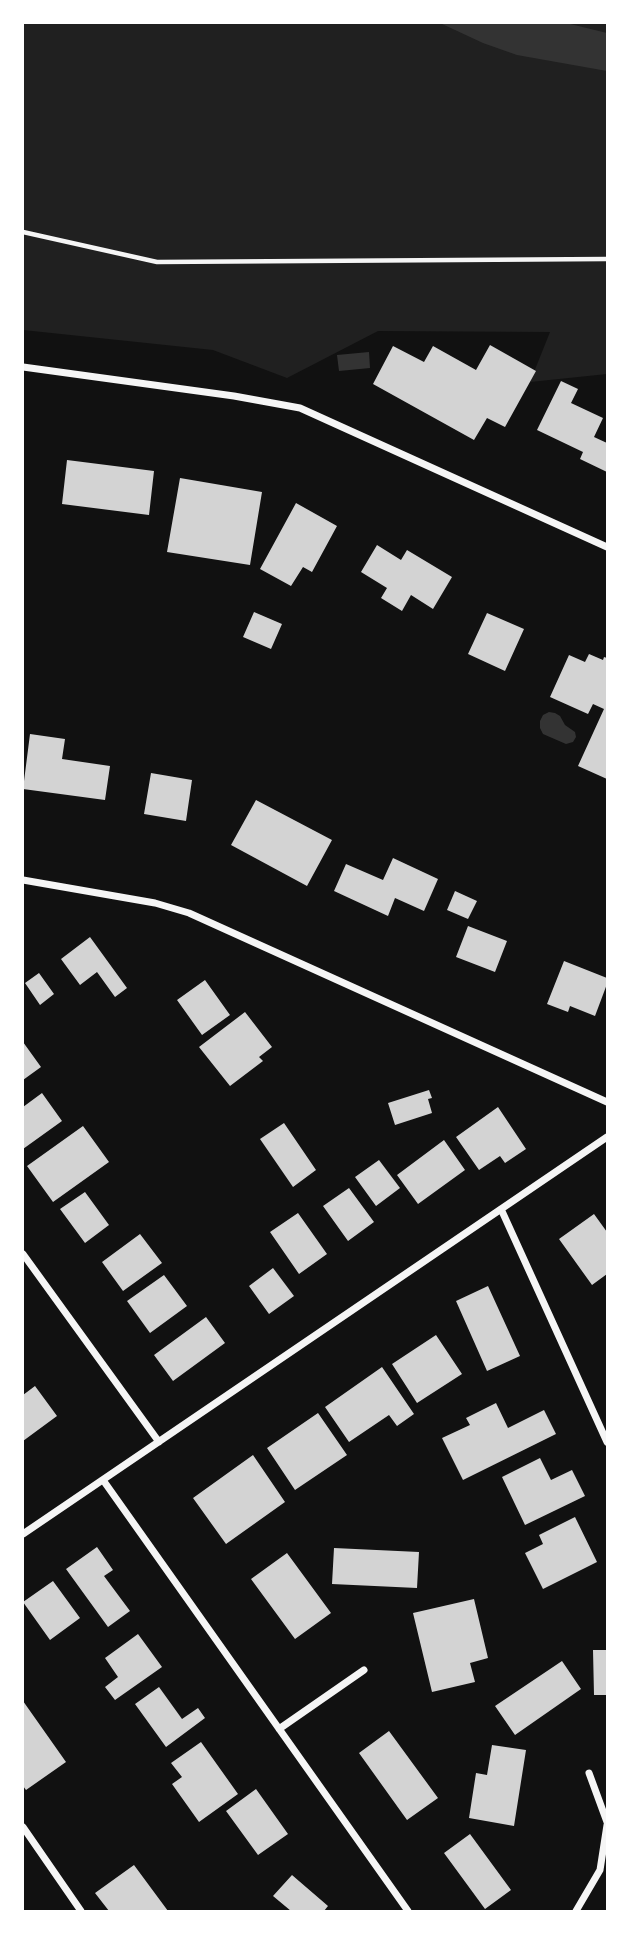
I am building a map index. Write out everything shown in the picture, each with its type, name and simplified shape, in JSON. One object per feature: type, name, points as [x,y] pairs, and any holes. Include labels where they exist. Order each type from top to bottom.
[{"type":"street","points":[[23,367],[234,396],[300,408],[607,547]]},
{"type":"street","points":[[23,880],[155,903],[190,913],[607,1102]]},
{"type":"street","points":[[23,1534],[607,1137]]},
{"type":"street","points":[[501,1209],[607,1442]]},
{"type":"street","points":[[23,1255],[159,1442]]},
{"type":"street","points":[[103,1480],[408,1911]]},
{"type":"street","points":[[279,1729],[364,1670]]},
{"type":"street","points":[[576,1911],[600,1870],[607,1823],[589,1773]]},
{"type":"street","points":[[23,1827],[81,1911]]},
{"type":"path","points":[[23,232],[157,262],[607,258]]},
{"type":"shaded area","points":[[23,23],[607,23],[607,374],[530,382],[550,332],[378,331],[287,378],[213,350],[23,330]]},
{"type":"shaded area","points":[[440,23],[566,23],[607,33],[607,71],[517,55]]},
{"type":"shaded area","points":[[369,352],[370,368],[339,371],[337,355]]},
{"type":"shaded area","points":[[549,712],[560,716],[565,725],[575,732],[573,742],[566,744],[543,734],[540,721],[543,715]]},
{"type":"building","points":[[490,345],[536,371],[505,427],[487,418],[474,440],[373,384],[393,346],[424,362],[433,346],[476,370]]},
{"type":"building","points":[[561,381],[578,389],[571,403],[603,418],[594,437],[607,443],[607,472],[580,459],[583,452],[537,430]]},
{"type":"building","points":[[67,460],[154,471],[149,515],[62,504]]},
{"type":"building","points":[[180,478],[262,492],[250,565],[167,552]]},
{"type":"building","points":[[296,503],[337,526],[312,572],[303,567],[291,586],[260,569]]},
{"type":"building","points":[[377,545],[401,560],[407,550],[452,577],[433,609],[411,595],[402,611],[381,598],[387,588],[361,572]]},
{"type":"building","points":[[254,612],[282,624],[271,649],[243,637]]},
{"type":"building","points":[[487,613],[524,629],[505,671],[468,654]]},
{"type":"building","points":[[589,654],[603,660],[604,657],[607,658],[607,779],[578,766],[604,709],[593,704],[588,714],[550,697],[569,655],[585,662]]},
{"type":"building","points":[[30,734],[65,739],[62,759],[110,766],[105,800],[23,789]]},
{"type":"building","points":[[151,773],[192,780],[186,821],[144,814]]},
{"type":"building","points":[[256,800],[332,840],[307,886],[231,845]]},
{"type":"building","points":[[393,858],[438,879],[424,911],[395,898],[388,916],[334,891],[346,864],[383,880]]},
{"type":"building","points":[[455,891],[477,901],[468,919],[447,910]]},
{"type":"building","points":[[468,926],[507,941],[495,972],[456,957]]},
{"type":"building","points":[[90,937],[127,988],[115,997],[97,972],[80,985],[61,959]]},
{"type":"building","points":[[564,961],[607,978],[595,1016],[570,1006],[568,1012],[547,1004]]},
{"type":"building","points":[[39,973],[54,994],[40,1005],[25,983]]},
{"type":"building","points":[[205,980],[230,1015],[202,1035],[177,1000]]},
{"type":"building","points":[[245,1012],[272,1047],[259,1057],[263,1061],[230,1086],[199,1047]]},
{"type":"building","points":[[23,1042],[41,1067],[23,1080]]},
{"type":"building","points":[[429,1090],[432,1098],[428,1099],[432,1113],[395,1125],[388,1103]]},
{"type":"building","points":[[42,1093],[62,1121],[23,1149],[23,1107]]},
{"type":"building","points":[[498,1107],[526,1149],[505,1163],[500,1156],[479,1170],[456,1137]]},
{"type":"building","points":[[284,1123],[316,1170],[293,1187],[260,1139]]},
{"type":"building","points":[[83,1126],[109,1162],[53,1202],[27,1166]]},
{"type":"building","points":[[444,1140],[465,1170],[418,1204],[397,1175]]},
{"type":"building","points":[[379,1160],[400,1188],[376,1206],[355,1177]]},
{"type":"building","points":[[349,1188],[374,1222],[348,1241],[323,1206]]},
{"type":"building","points":[[85,1192],[109,1225],[85,1243],[60,1209]]},
{"type":"building","points":[[298,1213],[327,1254],[299,1274],[270,1232]]},
{"type":"building","points":[[594,1214],[607,1232],[607,1274],[592,1285],[559,1239]]},
{"type":"building","points":[[140,1234],[162,1263],[123,1291],[102,1262]]},
{"type":"building","points":[[273,1268],[294,1296],[269,1314],[249,1286]]},
{"type":"building","points":[[164,1275],[187,1306],[150,1333],[127,1301]]},
{"type":"building","points":[[488,1286],[520,1356],[487,1371],[456,1301]]},
{"type":"building","points":[[206,1317],[225,1343],[173,1381],[154,1355]]},
{"type":"building","points":[[436,1335],[462,1374],[417,1403],[392,1364]]},
{"type":"building","points":[[382,1367],[414,1414],[397,1426],[389,1415],[349,1442],[325,1407]]},
{"type":"building","points":[[35,1386],[57,1416],[23,1441],[23,1395]]},
{"type":"building","points":[[496,1403],[508,1428],[544,1410],[556,1434],[463,1480],[442,1438],[470,1425],[466,1418]]},
{"type":"building","points":[[318,1413],[347,1455],[295,1490],[267,1448]]},
{"type":"building","points":[[253,1455],[285,1502],[226,1544],[193,1498]]},
{"type":"building","points":[[540,1458],[551,1480],[572,1470],[585,1496],[525,1525],[502,1477]]},
{"type":"building","points":[[575,1517],[597,1562],[543,1589],[525,1553],[543,1544],[539,1535]]},
{"type":"building","points":[[97,1547],[113,1570],[104,1576],[130,1611],[108,1627],[66,1569]]},
{"type":"building","points":[[334,1548],[419,1552],[417,1588],[332,1584]]},
{"type":"building","points":[[287,1553],[331,1613],[295,1639],[251,1579]]},
{"type":"building","points":[[53,1581],[80,1618],[50,1640],[23,1602]]},
{"type":"building","points":[[474,1599],[488,1658],[470,1663],[475,1682],[432,1692],[413,1613]]},
{"type":"building","points":[[138,1634],[162,1667],[115,1700],[105,1687],[118,1677],[105,1658]]},
{"type":"building","points":[[593,1650],[607,1650],[607,1695],[594,1695]]},
{"type":"building","points":[[562,1661],[581,1689],[515,1735],[495,1706]]},
{"type":"building","points":[[159,1687],[182,1719],[198,1708],[205,1718],[166,1747],[135,1704]]},
{"type":"building","points":[[23,1701],[66,1762],[26,1790],[23,1786]]},
{"type":"building","points":[[389,1731],[438,1798],[407,1820],[359,1753]]},
{"type":"building","points":[[201,1742],[238,1794],[199,1822],[172,1784],[182,1777],[171,1763]]},
{"type":"building","points":[[492,1745],[526,1750],[514,1826],[469,1818],[476,1773],[487,1775]]},
{"type":"building","points":[[256,1789],[288,1834],[258,1855],[226,1811]]},
{"type":"building","points":[[470,1834],[511,1890],[485,1909],[444,1853]]},
{"type":"building","points":[[134,1865],[168,1911],[109,1911],[95,1893]]},
{"type":"building","points":[[292,1875],[328,1906],[324,1911],[291,1911],[273,1896]]}]
